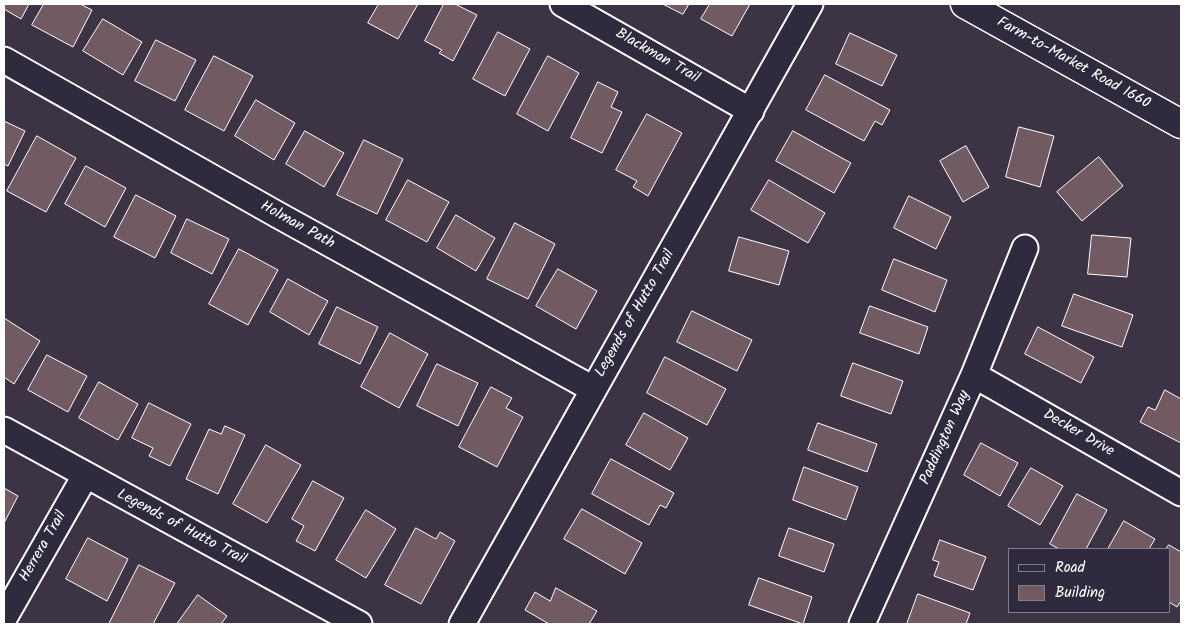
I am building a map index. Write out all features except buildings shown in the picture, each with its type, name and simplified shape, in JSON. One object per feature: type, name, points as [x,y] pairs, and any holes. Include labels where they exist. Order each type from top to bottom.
[{"type":"main road","name":"Farm-to-Market Road 1660","points":[[965,4],[1181,124]]},
{"type":"street","name":"Blackman Trail","points":[[563,4],[751,111]]},
{"type":"street","name":"Legends of Hutto Trail","points":[[462,624],[592,389],[810,4]]},
{"type":"street","name":"Holman Path","points":[[4,60],[592,389]]},
{"type":"street","name":"Paddington Way","points":[[862,624],[974,375],[1025,248]]},
{"type":"street","name":"Decker Drive","points":[[974,375],[1181,493]]},
{"type":"street","name":"Legends of Hutto Trail","points":[[4,430],[85,476],[359,624]]},
{"type":"street","name":"Herrera Trail","points":[[4,618],[85,476]]}]
